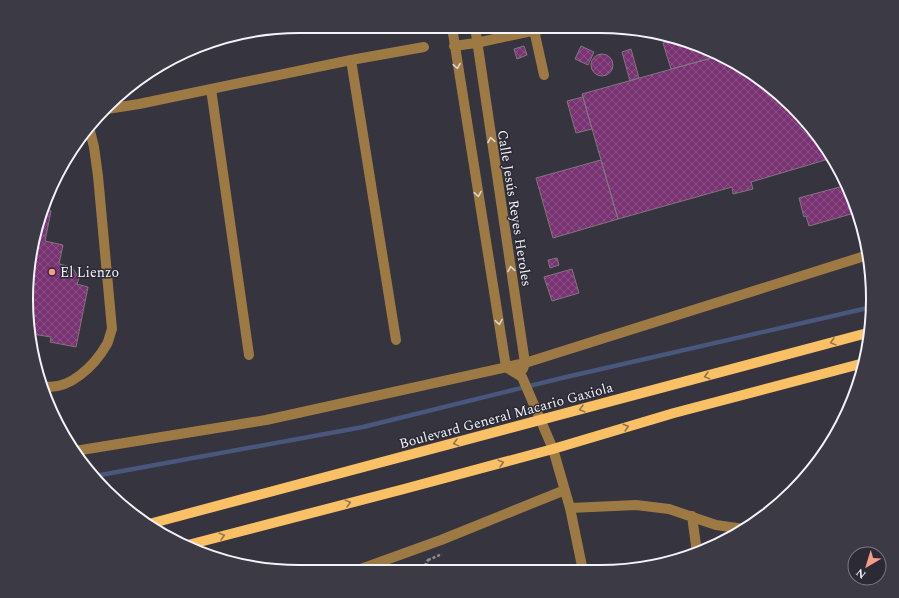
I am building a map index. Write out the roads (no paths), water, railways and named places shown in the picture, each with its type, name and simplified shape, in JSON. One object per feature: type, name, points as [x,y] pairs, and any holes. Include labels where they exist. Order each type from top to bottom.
[{"type":"main road","name":"Boulevard General Macario Gaxiola","points":[[155,522],[864,334]]},
{"type":"main road","points":[[194,543],[553,449],[674,414],[858,365]]},
{"type":"street","points":[[453,33],[506,367],[523,379],[553,449],[570,508],[582,565]]},
{"type":"street","name":"Calle Jesús Reyes Heroles","points":[[475,33],[525,363],[523,379]]},
{"type":"street","points":[[454,46],[476,43],[521,33]]},
{"type":"street","points":[[535,33],[544,75]]},
{"type":"street","points":[[115,108],[351,60],[424,48]]},
{"type":"street","points":[[351,60],[396,340]]},
{"type":"street","points":[[211,89],[249,355]]},
{"type":"street","points":[[48,387],[63,384],[80,376],[96,361],[107,343],[112,329],[98,176],[90,134]]},
{"type":"street","points":[[80,450],[266,420],[525,363],[863,257]]},
{"type":"street","points":[[372,565],[441,540],[565,490]]},
{"type":"street","points":[[570,508],[636,505],[669,509],[716,525],[735,528]]},
{"type":"street","points":[[692,516],[696,547]]},
{"type":"waterway","points":[[100,475],[363,427],[562,378],[865,309]]},
{"type":"place","name":"El Lienzo","points":[[52,272]]}]
